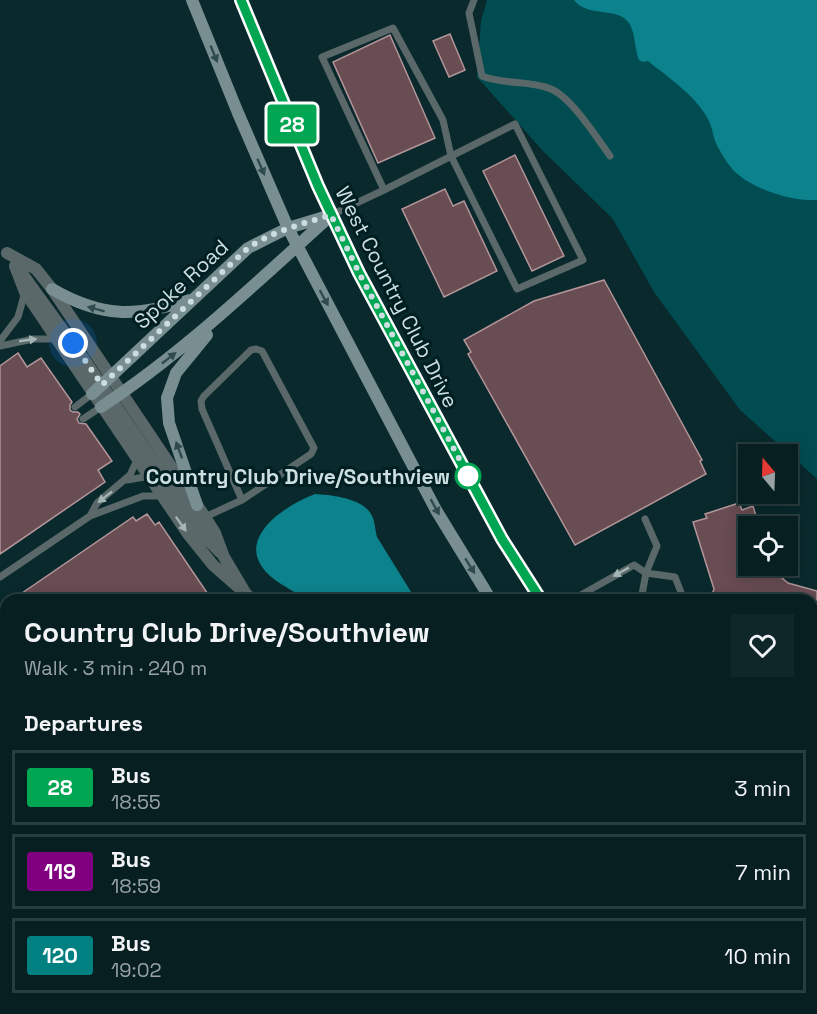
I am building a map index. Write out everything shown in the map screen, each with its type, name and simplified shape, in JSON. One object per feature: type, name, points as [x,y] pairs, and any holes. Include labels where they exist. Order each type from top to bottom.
[{"type":"street","points":[[192,0],[288,228],[436,510],[487,594]]},
{"type":"street","name":"West Country Club Drive","points":[[241,0],[269,72],[331,215],[359,273],[502,539],[537,594]]},
{"type":"street","points":[[112,400],[183,348],[331,215]]},
{"type":"street","name":"Spoke Road","points":[[102,385],[248,248],[288,228],[331,215]]},
{"type":"street","points":[[3,249],[34,288],[102,385],[203,535],[224,557]]},
{"type":"street","points":[[3,249],[36,269],[52,289],[102,385],[197,505],[215,533],[224,557],[247,594]]},
{"type":"street","points":[[15,266],[25,292],[56,339],[102,385]]},
{"type":"street","points":[[52,289],[84,305],[124,313],[154,310],[194,298]]},
{"type":"street","points":[[197,505],[169,423],[167,398],[180,366],[229,309]]},
{"type":"street","points":[[112,400],[137,460],[148,476],[206,557],[246,594]]},
{"type":"lane","points":[[474,0],[469,13],[482,76],[494,81],[529,84],[552,90],[565,99],[587,124],[610,156]]},
{"type":"lane","points":[[331,215],[384,190],[451,156],[515,124],[583,260],[517,289],[451,156],[442,120],[393,28],[322,57],[384,190]]},
{"type":"lane","points":[[0,341],[18,317],[25,292]]},
{"type":"lane","points":[[0,346],[33,339],[56,339]]},
{"type":"lane","points":[[205,518],[242,500],[311,454],[314,448],[262,351],[256,349],[251,350],[201,401],[202,409],[242,500]]},
{"type":"lane","points":[[75,406],[102,385]]},
{"type":"lane","points":[[83,419],[112,400]]},
{"type":"lane","points":[[90,516],[97,503],[130,475],[137,460]]},
{"type":"lane","points":[[124,481],[148,476],[164,477]]},
{"type":"lane","points":[[0,577],[90,516],[143,496],[162,496]]},
{"type":"lane","points":[[642,594],[646,573],[657,546],[645,519]]},
{"type":"lane","points":[[583,594],[634,565],[646,573],[675,578],[682,594]]},
{"type":"shaded area","points":[[487,0],[817,0],[817,479],[798,462],[798,444],[778,444],[740,410],[654,292],[613,219],[543,151],[477,77],[481,21]]},
{"type":"shaded area","points":[[574,0],[817,0],[817,200],[796,199],[774,193],[753,184],[735,172],[717,145],[703,110],[681,87],[648,61],[639,60],[629,23],[617,15],[586,9]]},
{"type":"shaded area","points":[[315,494],[346,498],[361,504],[371,514],[377,537],[412,594],[298,594],[265,571],[257,557],[257,544],[262,532],[272,520]]},
{"type":"building","points":[[450,34],[465,70],[449,77],[433,41]]},
{"type":"building","points":[[390,35],[435,138],[378,163],[333,62]]},
{"type":"building","points":[[515,155],[564,256],[532,271],[483,171]]},
{"type":"building","points":[[445,189],[453,206],[464,201],[497,271],[444,297],[402,209]]},
{"type":"building","points":[[604,280],[702,460],[700,461],[706,474],[575,545],[468,354],[471,352],[464,340],[534,301]]},
{"type":"building","points":[[18,353],[27,367],[41,358],[72,402],[70,410],[80,414],[77,419],[79,423],[86,424],[112,461],[98,470],[105,482],[0,554],[0,366]]},
{"type":"building","points":[[738,503],[742,510],[753,506],[756,516],[738,516],[738,576],[780,576],[788,583],[817,591],[817,594],[712,594],[714,589],[693,522],[707,518],[705,514]]},
{"type":"building","points":[[147,514],[155,525],[159,522],[208,594],[21,594],[133,517],[136,521]]},
{"type":"bus line","name":"28","points":[[241,0],[318,186],[359,273],[502,539],[537,594]]},
{"type":"place","name":"Country Club Drive/Southview","points":[[468,476]]},
{"type":"route","points":[[73,343],[102,385],[248,248],[288,228],[331,215],[359,273],[470,479],[468,476]]}]
